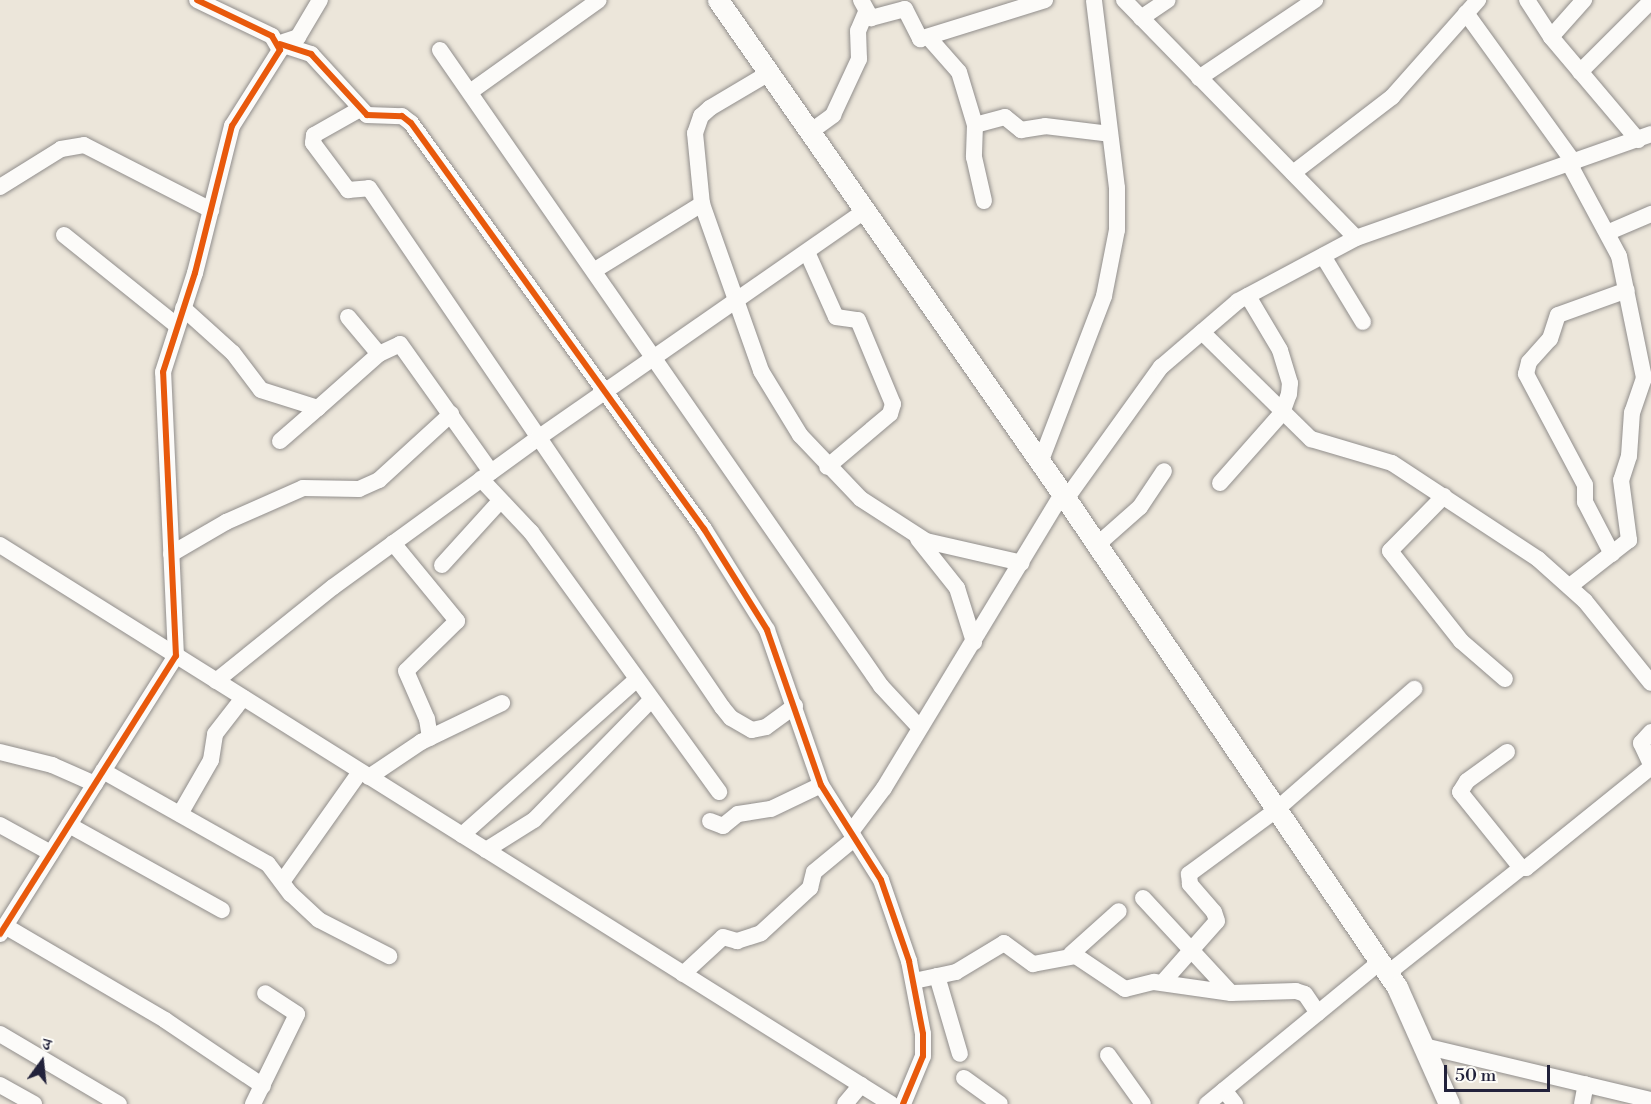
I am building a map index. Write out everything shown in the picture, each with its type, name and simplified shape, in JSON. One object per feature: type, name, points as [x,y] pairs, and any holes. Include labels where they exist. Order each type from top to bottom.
[{"type":"main road","points":[[718,0],[1064,497],[1384,968],[1424,1046],[1449,1104]]},
{"type":"street","points":[[196,0],[272,36],[280,44],[311,54],[367,115],[402,116],[411,123],[704,529],[767,630],[821,785],[881,880],[912,972],[923,1056],[903,1104]]},
{"type":"street","points":[[280,44],[298,37],[320,0]]},
{"type":"street","points":[[470,92],[599,0]]},
{"type":"street","points":[[863,6],[871,18],[905,9],[915,36],[929,38],[1045,0]]},
{"type":"street","points":[[1040,463],[1078,370],[1110,275],[1117,230],[1110,134],[1094,0]]},
{"type":"street","points":[[1124,0],[1356,238]]},
{"type":"street","points":[[1141,18],[1168,0]]},
{"type":"street","points":[[1199,78],[1315,0]]},
{"type":"street","points":[[1293,173],[1392,97],[1478,0]]},
{"type":"street","points":[[683,974],[723,937],[736,941],[761,933],[810,888],[814,872],[852,836],[1064,497],[1161,367],[1248,296],[1356,238],[1645,137],[1580,72],[1551,37],[1527,0]]},
{"type":"street","points":[[1551,37],[1584,0]]},
{"type":"street","points":[[1580,72],[1651,2]]},
{"type":"street","points":[[810,132],[833,116],[859,59],[858,31],[863,6]]},
{"type":"street","points":[[1466,13],[1572,164],[1611,236],[1627,290],[1644,378],[1632,412],[1629,456],[1621,480],[1629,540],[1570,586]]},
{"type":"street","points":[[929,38],[959,72],[975,125],[975,161],[984,201]]},
{"type":"street","points":[[265,993],[297,1014],[259,1098],[165,1020],[2,930],[176,656],[163,372],[211,210],[232,126],[278,57],[280,44]]},
{"type":"street","points":[[440,50],[595,270],[881,686],[920,728]]},
{"type":"street","points":[[769,73],[701,116],[695,140],[702,204],[761,371],[800,435],[827,467],[861,499],[915,535],[953,550],[1022,562]]},
{"type":"street","points":[[360,109],[314,135],[313,143],[345,188],[369,188],[731,718],[759,730],[795,706]]},
{"type":"street","points":[[975,125],[1005,117],[1021,130],[1045,126],[1110,134]]},
{"type":"street","points":[[0,187],[61,149],[84,145],[211,210]]},
{"type":"street","points":[[595,270],[702,204]]},
{"type":"street","points":[[216,681],[393,543],[486,475],[865,211]]},
{"type":"street","points":[[1611,236],[1651,214]]},
{"type":"street","points":[[64,235],[177,326]]},
{"type":"street","points":[[807,252],[836,317],[858,320],[893,404],[890,414],[827,467]]},
{"type":"street","points":[[1323,256],[1363,322]]},
{"type":"street","points":[[1612,554],[1585,502],[1585,485],[1526,374],[1529,362],[1550,339],[1558,315],[1627,290]]},
{"type":"street","points":[[1220,483],[1282,412],[1290,383],[1286,366],[1248,296]]},
{"type":"street","points":[[183,308],[232,353],[261,390],[318,408]]},
{"type":"street","points":[[348,317],[379,354]]},
{"type":"street","points":[[1202,332],[1282,412],[1315,441],[1392,463],[1498,529],[1570,586],[1651,683]]},
{"type":"street","points":[[280,441],[379,354],[400,344],[451,414],[500,501],[531,532],[719,792]]},
{"type":"street","points":[[171,554],[235,518],[303,488],[359,489],[379,480],[451,414]]},
{"type":"street","points":[[1097,545],[1140,507],[1164,471]]},
{"type":"street","points":[[1444,496],[1390,551],[1461,641],[1505,679]]},
{"type":"street","points":[[442,565],[500,501]]},
{"type":"street","points":[[915,535],[957,588],[974,642]]},
{"type":"street","points":[[393,543],[457,621],[406,671],[427,718],[430,738]]},
{"type":"street","points":[[0,545],[891,1104]]},
{"type":"street","points":[[462,835],[636,680]]},
{"type":"street","points":[[1163,982],[1192,950],[1217,917],[1190,884],[1189,874],[1276,810],[1414,689]]},
{"type":"street","points":[[180,814],[211,760],[215,734],[243,698]]},
{"type":"street","points":[[486,850],[534,820],[651,700]]},
{"type":"street","points":[[282,882],[365,774],[430,738],[502,703]]},
{"type":"street","points":[[1207,1104],[1318,1013],[1521,868],[1526,868],[1651,765],[1641,743],[1651,732]]},
{"type":"street","points":[[0,752],[99,777],[180,814],[268,864],[319,920],[389,956]]},
{"type":"street","points":[[1507,752],[1467,781],[1460,792],[1521,868]]},
{"type":"street","points":[[710,821],[723,826],[738,814],[771,808],[821,785]]},
{"type":"street","points":[[0,825],[51,853]]},
{"type":"street","points":[[69,825],[222,909]]},
{"type":"street","points":[[1143,898],[1231,993]]},
{"type":"street","points":[[912,972],[937,976],[956,972],[1004,943],[1033,964],[1071,954],[1119,911]]},
{"type":"street","points":[[1071,954],[1125,989],[1148,982],[1163,982],[1231,993],[1301,992],[1318,1013]]},
{"type":"street","points":[[937,976],[960,1054]]},
{"type":"street","points":[[0,1034],[119,1104]]},
{"type":"street","points":[[1424,1046],[1651,1100]]},
{"type":"street","points":[[1108,1055],[1143,1104]]},
{"type":"street","points":[[964,1078],[1000,1104]]},
{"type":"street","points":[[1582,1104],[1587,1084]]},
{"type":"street","points":[[0,1085],[34,1104]]},
{"type":"street","points":[[846,1104],[861,1085]]},
{"type":"street","points":[[1224,1090],[1235,1104]]},
{"type":"cycle path","points":[[0,934],[176,656],[163,372],[195,273],[232,126],[280,50],[272,36],[197,0]]},
{"type":"cycle path","points":[[280,44],[311,54],[367,115],[402,116],[411,123],[704,529],[767,630],[821,785],[881,880],[909,961],[923,1034],[923,1056],[903,1104]]}]
